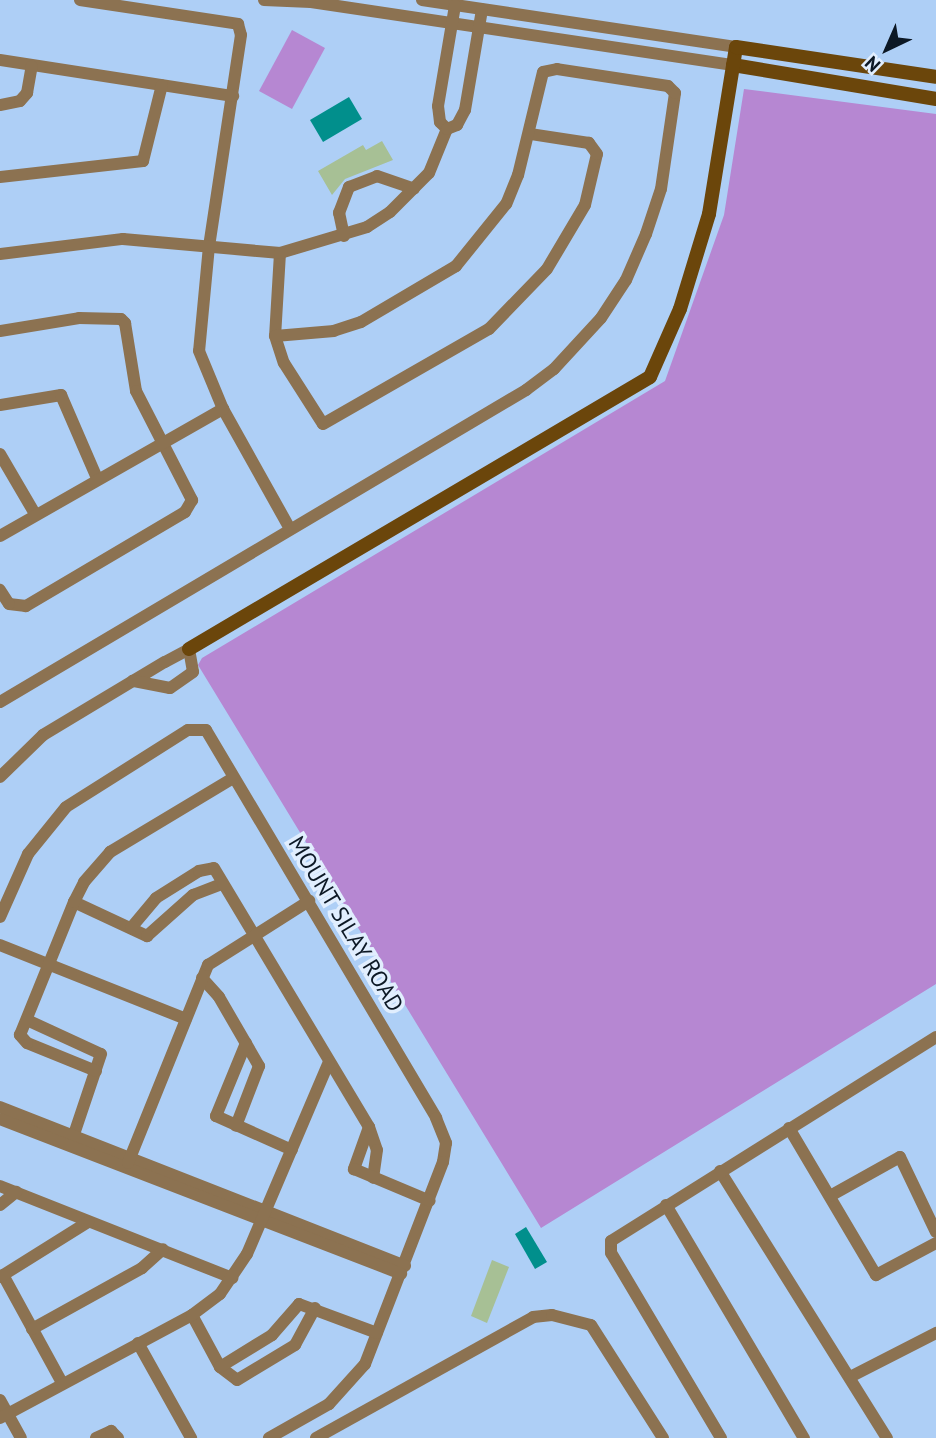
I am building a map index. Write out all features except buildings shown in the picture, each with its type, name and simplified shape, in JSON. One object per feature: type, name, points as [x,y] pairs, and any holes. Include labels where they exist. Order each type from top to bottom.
[{"type":"street","points":[[80,0],[232,20],[241,35],[209,246],[199,351],[223,409],[290,529]]},
{"type":"street","points":[[264,0],[312,2],[733,65],[936,99]]},
{"type":"street","points":[[422,0],[936,77]]},
{"type":"street","points":[[447,130],[440,122],[438,106],[455,5]]},
{"type":"street","points":[[0,254],[123,239],[281,253],[344,236],[390,212],[414,190],[438,159],[447,130],[457,125],[465,110],[482,9]]},
{"type":"street","points":[[0,777],[43,736],[650,377],[680,309],[709,214],[736,47]]},
{"type":"street","points":[[0,60],[233,96]]},
{"type":"street","points":[[0,105],[20,101],[27,93],[32,66]]},
{"type":"street","points":[[0,702],[526,390],[576,348],[626,280],[661,189],[676,93],[668,86],[548,69],[540,76],[530,134],[506,204],[456,266],[361,322],[334,331],[275,336]]},
{"type":"street","points":[[0,177],[143,161],[162,85]]},
{"type":"street","points":[[281,253],[275,336],[284,363],[323,424],[489,329],[547,269],[585,205],[593,179],[594,146],[530,134]]},
{"type":"street","points":[[344,236],[339,213],[349,187],[377,177],[414,190]]},
{"type":"street","points":[[0,331],[79,318],[121,319],[125,323],[136,391],[159,442],[192,500],[185,512],[26,606],[9,604],[0,590]]},
{"type":"street","points":[[0,405],[61,395],[97,478]]},
{"type":"street","points":[[0,536],[159,442],[223,409]]},
{"type":"street","points":[[0,454],[35,514]]},
{"type":"street","points":[[133,681],[170,688],[192,672],[189,649]]},
{"type":"street","name":"MOUNT SILAY ROAD","points":[[0,917],[28,854],[66,807],[188,730],[206,730],[425,1098],[446,1143],[430,1201]]},
{"type":"street","points":[[96,1071],[27,1043],[20,1035],[74,902],[84,881],[110,852],[233,778]]},
{"type":"street","points":[[131,928],[149,904],[204,868],[214,868],[328,1064],[369,1127],[377,1150],[373,1178]]},
{"type":"street","points":[[74,902],[131,928],[152,934],[192,895],[222,884]]},
{"type":"street","points":[[129,1162],[202,978],[216,957],[309,901]]},
{"type":"street","points":[[0,945],[186,1019]]},
{"type":"street","points":[[202,978],[259,1066],[236,1126]]},
{"type":"street","points":[[27,1020],[98,1050],[102,1056],[72,1142]]},
{"type":"street","points":[[721,1438],[609,1245],[666,1205],[936,1037]]},
{"type":"street","points":[[246,1043],[216,1112],[222,1121],[292,1150]]},
{"type":"street","points":[[4,1416],[61,1381],[192,1315],[220,1294],[232,1278],[264,1215],[328,1064]]},
{"type":"street","points":[[0,1107],[72,1142]]},
{"type":"street","points":[[0,1119],[129,1162],[403,1270]]},
{"type":"street","points":[[269,1438],[344,1392],[365,1364],[430,1201],[357,1174],[353,1166],[369,1127]]},
{"type":"street","points":[[789,1128],[876,1275],[936,1243]]},
{"type":"street","points":[[830,1196],[900,1157],[936,1232]]},
{"type":"street","points":[[720,1171],[887,1438]]},
{"type":"street","points":[[0,1186],[88,1222],[163,1248],[232,1278]]},
{"type":"street","points":[[0,1205],[16,1192]]},
{"type":"street","points":[[666,1205],[804,1438]]},
{"type":"street","points":[[61,1381],[1,1276],[88,1222]]},
{"type":"street","points":[[32,1329],[142,1268],[163,1248]]},
{"type":"street","points":[[220,1367],[272,1335],[295,1305],[315,1308],[377,1333]]},
{"type":"street","points":[[192,1315],[220,1367],[237,1380],[284,1355],[295,1345],[315,1308]]},
{"type":"street","points":[[316,1438],[533,1317],[552,1315],[591,1325],[663,1438]]},
{"type":"street","points":[[849,1377],[936,1333]]},
{"type":"street","points":[[138,1343],[191,1438]]},
{"type":"street","points":[[0,1400],[4,1416],[21,1438]]},
{"type":"street","points":[[96,1438],[111,1431],[118,1438]]},
{"type":"shaded area","points":[[292,30],[325,48],[292,109],[259,91]]},
{"type":"shaded area","points":[[744,89],[936,114],[936,984],[541,1228],[198,665],[202,658],[665,381],[724,215]]},
{"type":"shaded area","points":[[349,97],[362,119],[323,142],[310,120]]},
{"type":"shaded area","points":[[526,1227],[547,1262],[535,1269],[515,1234]]}]
